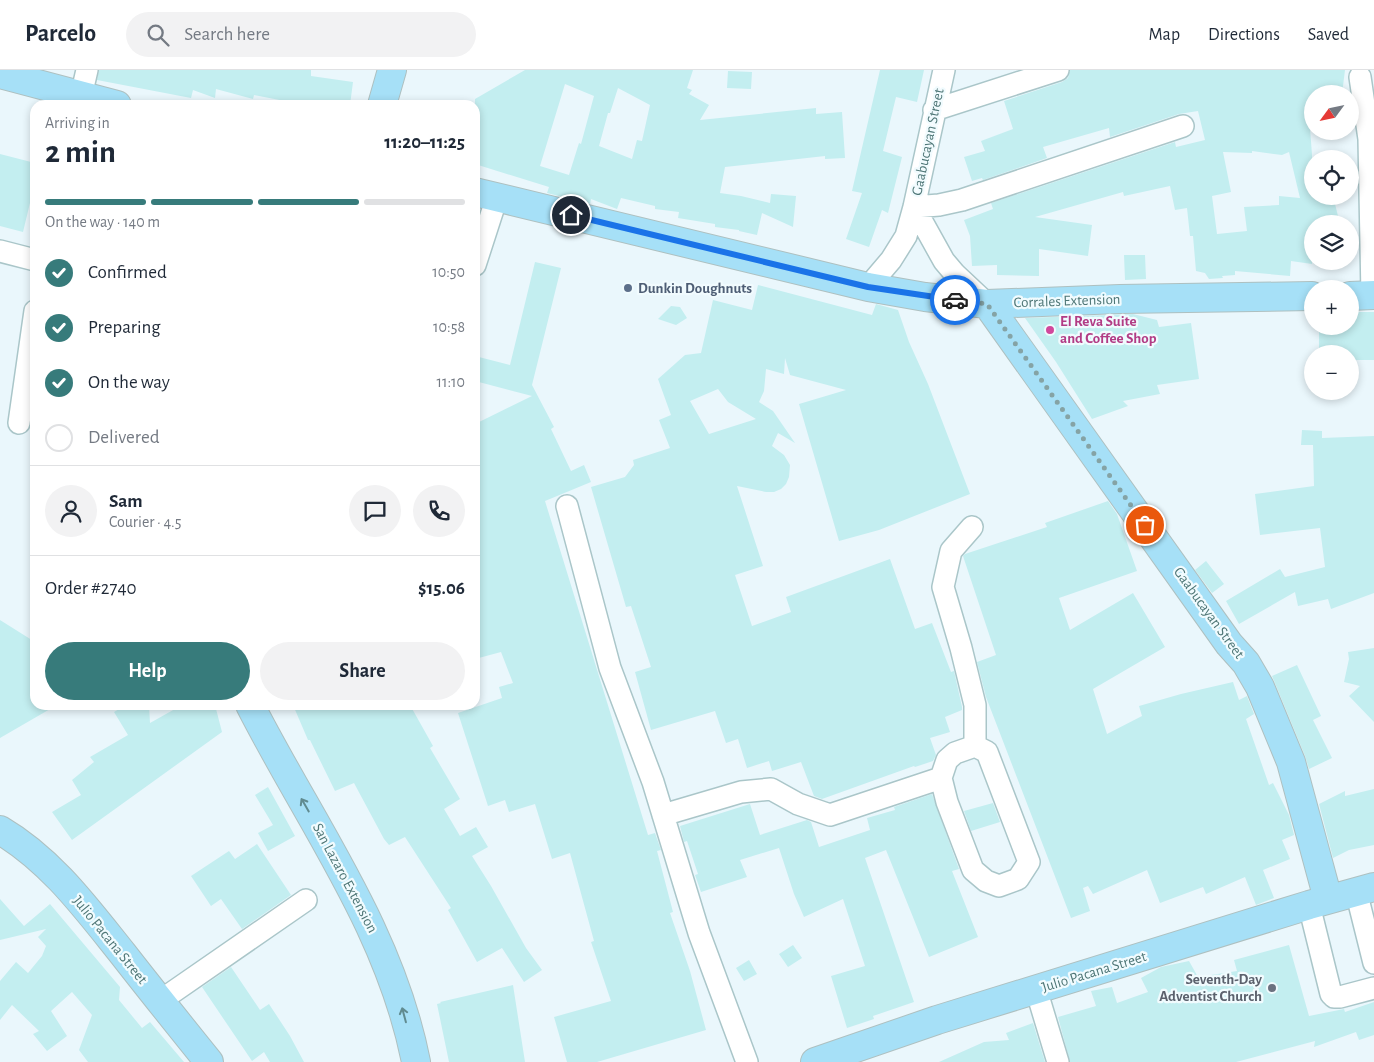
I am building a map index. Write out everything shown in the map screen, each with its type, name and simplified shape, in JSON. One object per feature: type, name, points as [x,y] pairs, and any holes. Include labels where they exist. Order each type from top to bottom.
[{"type":"main road","points":[[383,100],[392,70]]},
{"type":"main road","points":[[0,74],[77,100]]},
{"type":"main road","name":"Corrales Extension","points":[[486,194],[868,287],[925,297],[987,304],[1120,299],[1304,296]]},
{"type":"main road","name":"Gaabucayan Street","points":[[987,304],[1229,644],[1246,663],[1260,687],[1291,762],[1318,902]]},
{"type":"main road","name":"San Lazaro Extension","points":[[253,710],[355,893],[375,934],[404,1012],[416,1062]]},
{"type":"main road","name":"Julio Pacana Street","points":[[0,830],[37,856],[59,877],[84,905],[208,1062]]},
{"type":"main road","name":"Julio Pacana Street","points":[[815,1062],[937,1020],[1365,889]]},
{"type":"street","points":[[80,100],[87,70]]},
{"type":"street","name":"Gaabucayan Street","points":[[944,70],[914,207],[925,230],[944,261],[987,304]]},
{"type":"street","points":[[934,110],[1058,70]]},
{"type":"street","points":[[1360,77],[1368,139],[1365,296]]},
{"type":"street","points":[[868,287],[891,260],[906,236],[914,207],[939,205],[962,200],[1183,126]]},
{"type":"street","points":[[480,232],[486,194]]},
{"type":"street","points":[[0,251],[30,259]]},
{"type":"street","points":[[19,423],[30,346]]},
{"type":"street","points":[[566,506],[610,668],[653,782],[699,933],[747,1062]]},
{"type":"street","points":[[972,527],[951,551],[943,587],[974,705],[975,746]]},
{"type":"street","points":[[975,746],[987,752],[1029,862],[1018,879],[999,886],[986,881],[973,870],[947,802],[942,778],[947,760],[955,753],[975,746]]},
{"type":"street","points":[[663,816],[741,792],[770,789],[798,804],[830,815],[942,778]]},
{"type":"street","points":[[1365,889],[1374,963]]},
{"type":"street","points":[[160,1001],[306,900]]},
{"type":"street","points":[[1318,902],[1331,994],[1334,997],[1340,997],[1374,988]]},
{"type":"street","points":[[1036,989],[1058,1062]]},
{"type":"building","points":[[99,70],[311,70],[311,76],[353,82],[351,100],[280,100],[254,95],[253,99],[216,89],[215,98],[193,90],[191,98],[97,80]]},
{"type":"building","points":[[525,70],[693,70],[687,88],[692,90],[689,94],[709,105],[700,120],[816,108],[816,114],[842,112],[845,158],[825,159],[825,156],[725,167],[720,193],[770,203],[771,194],[796,196],[793,227],[762,213],[757,235],[739,230],[715,227],[715,224],[678,218],[679,212],[655,209],[655,206],[621,198],[617,209],[591,199],[590,204],[547,193],[549,187],[480,166],[480,100],[475,100]],"holes":[[[565,84],[594,96],[581,144],[579,143],[569,175],[540,166]],[[618,88],[650,105],[642,141],[637,140],[632,159],[599,146],[608,113],[610,113]]]},
{"type":"building","points":[[880,70],[924,70],[917,102],[896,97],[883,151],[902,157],[888,213],[882,210],[869,247],[846,239],[862,193],[852,191]]},
{"type":"building","points":[[1070,70],[1345,70],[1343,85],[1304,85],[1304,140],[1311,140],[1312,150],[1304,150],[1304,205],[1335,205],[1338,215],[1304,215],[1304,263],[1291,261],[1290,276],[1235,271],[1235,275],[1209,279],[1205,273],[1196,271],[1193,236],[1190,236],[1187,208],[1175,210],[1170,186],[1124,196],[1123,192],[1035,217],[1092,225],[1088,256],[1039,249],[1039,276],[997,275],[997,265],[972,266],[970,236],[964,220],[993,209],[991,203],[1175,142],[1176,147],[1205,140],[1198,111],[1179,114],[1110,137],[1109,128],[1043,147],[1047,158],[983,180],[982,178],[972,181],[964,157],[985,151],[981,141],[1013,129],[1004,101],[1062,82],[1068,78]],"holes":[[[1252,151],[1282,155],[1289,152],[1300,198],[1279,196],[1279,205],[1244,207],[1247,231],[1217,234],[1212,196],[1231,192],[1223,152],[1252,153]]]},
{"type":"building","points":[[728,71],[752,72],[751,89],[727,88]]},
{"type":"building","points":[[0,154],[30,162],[30,203],[23,232],[0,226]]},
{"type":"building","points":[[1124,255],[1145,255],[1146,279],[1125,280]]},
{"type":"building","points":[[535,262],[561,268],[532,385],[554,427],[551,429],[571,471],[584,465],[591,482],[545,501],[648,835],[655,833],[661,850],[657,851],[673,912],[670,913],[690,971],[706,1030],[597,1062],[567,1062],[554,1017],[611,1001],[591,942],[594,941],[570,853],[552,859],[535,804],[509,812],[505,800],[488,806],[458,713],[467,710],[480,710],[480,706],[502,698],[499,687],[513,683],[501,652],[480,658],[480,422],[532,396],[480,382],[480,357],[510,365]]},
{"type":"building","points":[[758,285],[872,315],[876,304],[898,310],[970,494],[879,530],[839,541],[799,404],[846,390],[790,375],[785,358],[784,374],[766,369],[764,391],[759,402],[773,411],[795,443],[778,433],[772,446],[784,455],[790,465],[789,477],[781,489],[774,492],[766,492],[737,486],[763,566],[735,575],[752,626],[791,612],[786,597],[890,559],[915,629],[932,623],[951,672],[954,671],[962,707],[962,710],[945,717],[950,732],[930,738],[936,755],[933,761],[822,799],[814,796],[801,762],[772,771],[769,761],[747,768],[738,739],[726,743],[715,711],[651,730],[635,672],[651,667],[631,606],[626,607],[591,487],[625,477],[634,465],[633,460],[670,448],[659,420],[671,415],[658,379],[685,355],[701,353],[713,300],[752,310]],"holes":[[[718,389],[728,402],[756,419],[709,434],[690,401]]]},
{"type":"building","points":[[671,306],[680,307],[687,318],[676,325],[658,319]]},
{"type":"building","points":[[1359,312],[1374,312],[1374,360],[1359,360],[1359,345],[1319,345],[1319,335],[1359,335]]},
{"type":"building","points":[[1133,314],[1157,320],[1159,327],[1191,323],[1199,379],[1157,385],[1160,394],[1123,401],[1128,406],[1092,419],[1056,362],[1025,318]]},
{"type":"building","points":[[1302,430],[1322,431],[1322,438],[1374,436],[1374,593],[1331,609],[1328,599],[1298,606],[1295,592],[1239,624],[1226,601],[1280,569],[1285,577],[1325,567],[1320,528],[1260,535],[1255,494],[1314,486],[1313,445],[1301,445]]},
{"type":"building","points":[[1108,501],[1117,514],[1137,571],[1059,598],[1070,630],[1133,593],[1165,647],[1093,689],[1107,734],[1142,716],[1139,706],[1233,682],[1239,700],[1247,696],[1254,714],[1246,719],[1269,785],[1273,783],[1289,815],[1294,835],[1282,840],[1290,859],[1263,870],[1274,898],[1256,905],[1245,877],[1206,894],[1203,887],[1160,903],[1147,870],[1093,894],[1088,886],[1083,888],[1090,911],[1071,918],[986,697],[977,662],[996,655],[963,556],[1047,527],[1045,523]]},
{"type":"building","points":[[1206,561],[1224,584],[1212,593],[1195,570]]},
{"type":"building","points":[[0,620],[30,639],[30,710],[48,710],[0,738]]},
{"type":"building","points":[[1374,648],[1374,722],[1349,696],[1360,686],[1344,682],[1349,659],[1348,652]]},
{"type":"building","points":[[1297,665],[1321,716],[1313,720],[1332,758],[1309,769],[1272,676]]},
{"type":"building","points":[[117,710],[149,710],[150,723],[173,710],[216,710],[222,732],[72,840],[52,812],[81,795],[72,780],[94,762],[90,757],[128,735],[114,712]]},
{"type":"building","points":[[295,710],[413,710],[433,746],[430,748],[460,799],[444,809],[460,836],[476,827],[488,847],[472,856],[526,948],[542,970],[524,982],[502,948],[477,962],[448,910],[451,908],[405,837],[389,845],[354,783],[335,791],[310,740],[308,740]]},
{"type":"building","points":[[268,787],[295,836],[268,851],[258,833],[273,825],[255,795]]},
{"type":"building","points":[[1374,789],[1374,845],[1349,850],[1333,858],[1319,804],[1345,791],[1345,796]]},
{"type":"building","points":[[932,794],[959,869],[952,871],[978,937],[929,957],[886,850],[865,858],[914,1002],[873,1016],[874,1019],[847,1028],[831,976],[865,966],[843,899],[804,917],[794,894],[779,848],[740,860],[747,877],[701,892],[695,875],[698,874],[687,841],[684,842],[680,826],[750,804],[760,835],[807,820],[811,822],[819,847],[870,830],[867,818],[895,810],[894,807]]},
{"type":"building","points":[[993,803],[1000,822],[971,831],[964,811]]},
{"type":"building","points":[[257,844],[291,895],[242,929],[221,899],[211,906],[191,876],[229,851],[235,859]]},
{"type":"building","points":[[0,899],[24,926],[50,904],[120,987],[119,1000],[142,1028],[150,1022],[184,1062],[88,1062],[79,1050],[92,1015],[72,992],[51,1011],[67,1036],[47,1051],[33,1034],[39,1031],[12,1005],[0,1020],[0,981],[16,962],[28,973],[42,956],[46,946],[38,937],[46,929],[0,940]]},
{"type":"building","points":[[793,945],[802,958],[788,967],[779,954]]},
{"type":"building","points":[[1289,945],[1309,1016],[1344,1009],[1345,1012],[1374,1002],[1374,1035],[1359,1040],[1356,1032],[1314,1047],[1315,1041],[1236,1062],[1070,1062],[1058,1017],[1096,1006],[1091,991],[1112,987],[1117,1003],[1148,992],[1141,978],[1161,967],[1189,961],[1198,977],[1237,971],[1234,960]]},
{"type":"building","points":[[749,960],[757,974],[744,981],[736,968]]},
{"type":"building","points":[[231,967],[260,1010],[269,1004],[304,1062],[270,1062],[264,1052],[252,1061],[202,987]]},
{"type":"building","points":[[513,985],[525,1062],[449,1062],[437,1004]]},
{"type":"building","points":[[1033,1023],[1045,1062],[939,1062],[984,1042],[1009,1040],[1006,1033]]},
{"type":"way so far","points":[[955,300],[987,304],[1145,525]]},
{"type":"place","name":"Dunkin Doughnuts","points":[[628,288]]},
{"type":"place","name":"El Reva Suite and Coffee Shop","points":[[1050,330]]},
{"type":"place","name":"Seventh-Day Adventist Church","points":[[1272,988]]},
{"type":"route","points":[[571,215],[868,287],[955,300]]}]
